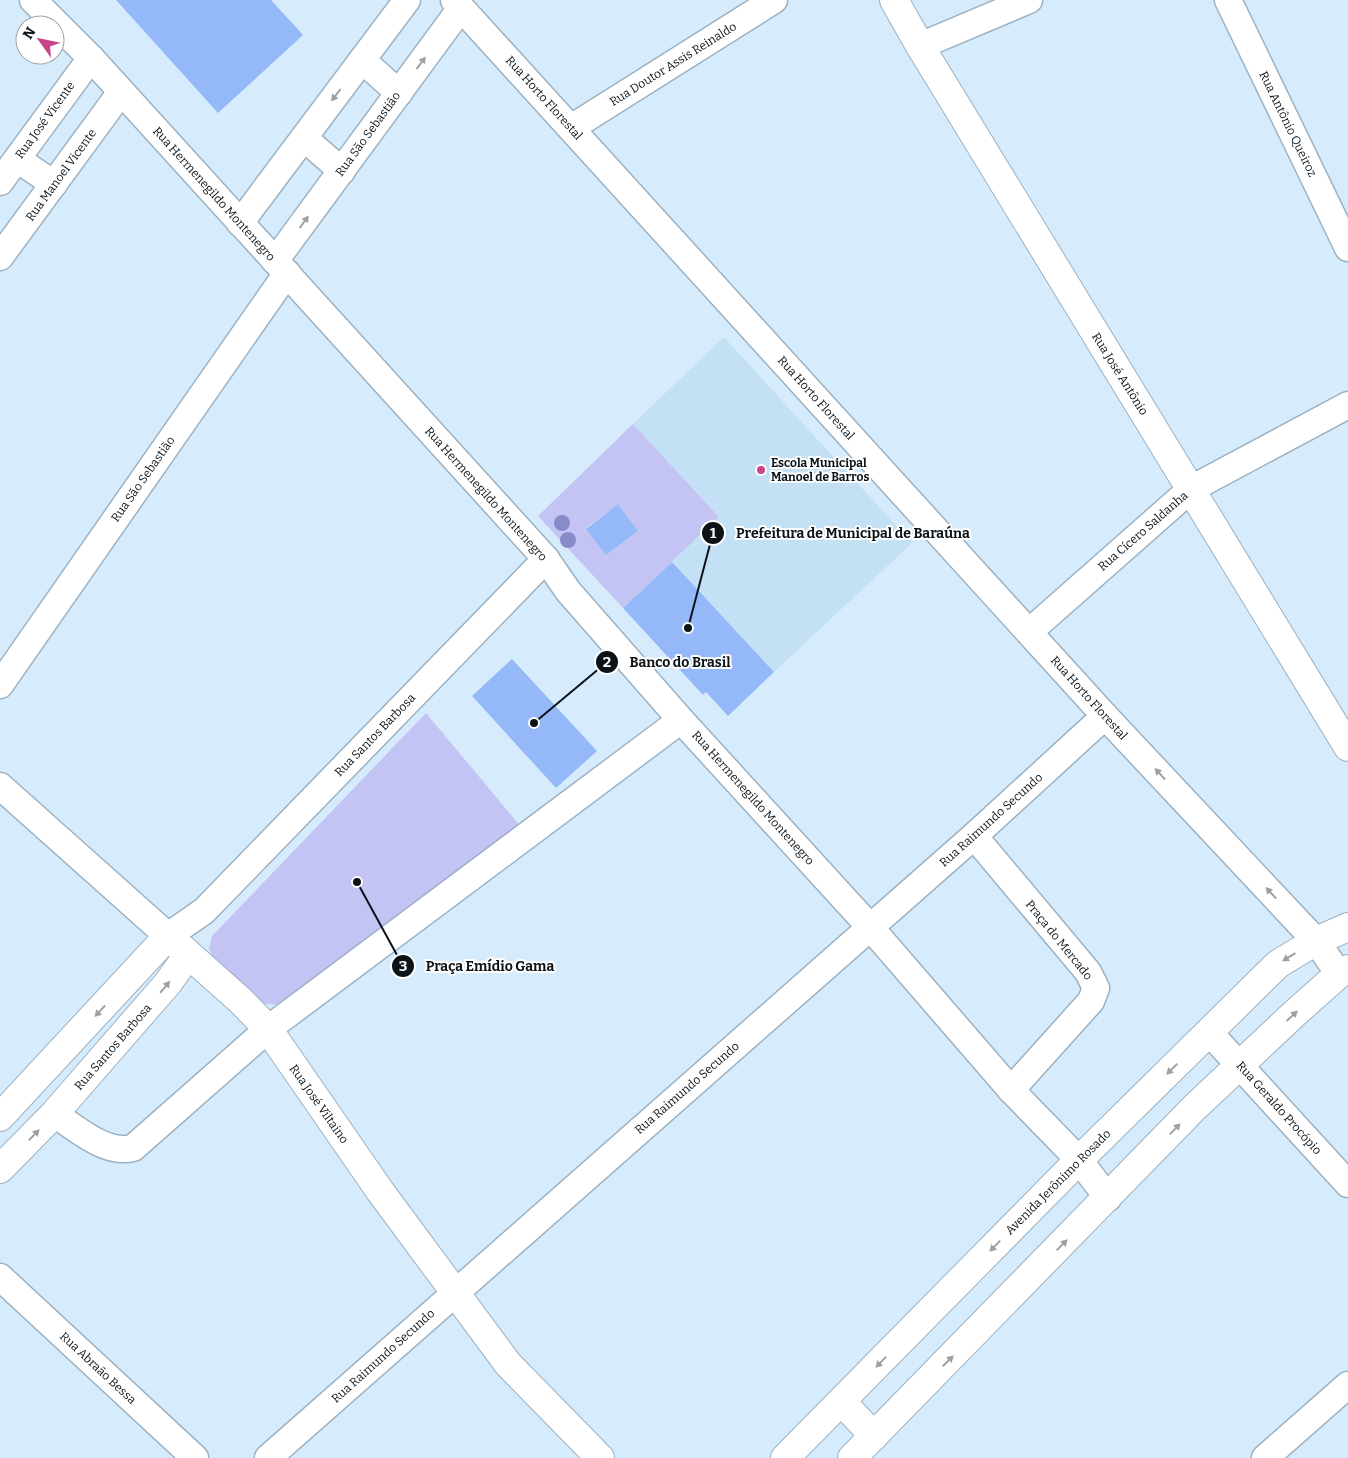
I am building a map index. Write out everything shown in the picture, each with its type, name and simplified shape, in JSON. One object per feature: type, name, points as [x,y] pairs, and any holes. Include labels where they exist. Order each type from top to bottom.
[{"type":"street","name":"Rua Hermenegildo Montenegro","points":[[33,0],[90,58],[546,559],[568,592],[681,720],[870,926],[1011,1090],[1079,1160],[1108,1198]]},
{"type":"street","points":[[240,223],[407,0]]},
{"type":"street","name":"Rua Doutor Assis Reinaldo","points":[[571,128],[774,0]]},
{"type":"street","name":"Rua José Antônio","points":[[894,0],[920,46],[1348,747]]},
{"type":"street","points":[[920,46],[1029,0]]},
{"type":"street","name":"Rua Antônio Queiroz","points":[[1228,0],[1348,248]]},
{"type":"street","name":"Rua Horto Florestal","points":[[458,4],[1105,716],[1344,971]]},
{"type":"street","name":"Rua São Sebastião","points":[[0,685],[281,267],[342,171],[399,93],[458,4]]},
{"type":"street","name":"Rua José Vicente","points":[[0,182],[90,58]]},
{"type":"street","points":[[362,60],[399,93]]},
{"type":"street","name":"Rua Manoel Vicente","points":[[0,257],[121,92]]},
{"type":"street","points":[[304,138],[342,171]]},
{"type":"street","points":[[17,159],[54,184]]},
{"type":"street","name":"Rua Cícero Saldanha","points":[[1029,632],[1191,489],[1348,405]]},
{"type":"street","name":"Rua Santos Barbosa","points":[[0,1117],[168,936],[204,911],[546,559]]},
{"type":"street","name":"Rua Raimundo Secundo","points":[[268,1458],[974,836],[1105,716]]},
{"type":"street","points":[[54,1114],[111,1149],[123,1150],[133,1148],[268,1030],[681,720]]},
{"type":"street","name":"Rua José Viltaino","points":[[0,786],[241,1001],[268,1030],[380,1191],[508,1364],[600,1458]]},
{"type":"street","name":"Praça do Mercado","points":[[974,836],[1088,972],[1096,988],[1091,1001],[1011,1090]]},
{"type":"street","name":"Rua Santos Barbosa","points":[[0,1170],[54,1114],[168,983],[188,955],[204,911]]},
{"type":"street","name":"Avenida Jerônimo Rosado","points":[[785,1458],[1079,1160],[1278,964],[1316,941],[1348,927]]},
{"type":"street","points":[[852,1458],[1195,1107],[1344,971]]},
{"type":"street","name":"Rua Geraldo Procópio","points":[[1210,1032],[1348,1184]]},
{"type":"street","name":"Rua Abraão Bessa","points":[[0,1277],[195,1458]]},
{"type":"street","points":[[1265,1458],[1348,1385]]},
{"type":"street","points":[[842,1402],[874,1436]]},
{"type":"shaded area","name":"Escola Municipal Manoel de Barros","points":[[724,337],[912,543],[774,672],[672,562],[719,517],[633,424]]},
{"type":"shaded area","points":[[633,424],[719,517],[623,608],[538,516]],"holes":[[[618,504],[638,531],[606,555],[586,528]]]},
{"type":"shaded area","points":[[426,713],[522,828],[285,1005],[264,1004],[250,998],[215,962],[209,948],[212,936]]},
{"type":"building","points":[[116,0],[271,0],[303,35],[218,113]]},
{"type":"building","points":[[618,504],[638,531],[606,555],[586,529]]},
{"type":"building","points":[[672,562],[774,672],[728,716],[706,692],[703,695],[623,608]]},
{"type":"building","points":[[512,659],[597,751],[556,788],[472,696]]},
{"type":"place","name":"Escola Municipal Manoel de Barros","points":[[761,470]]},
{"type":"place","name":"Prefeitura de Municipal de Baraúna","points":[[688,628]]},
{"type":"place","name":"Banco do Brasil","points":[[534,723]]},
{"type":"place","name":"Praça Emídio Gama","points":[[357,882]]}]
